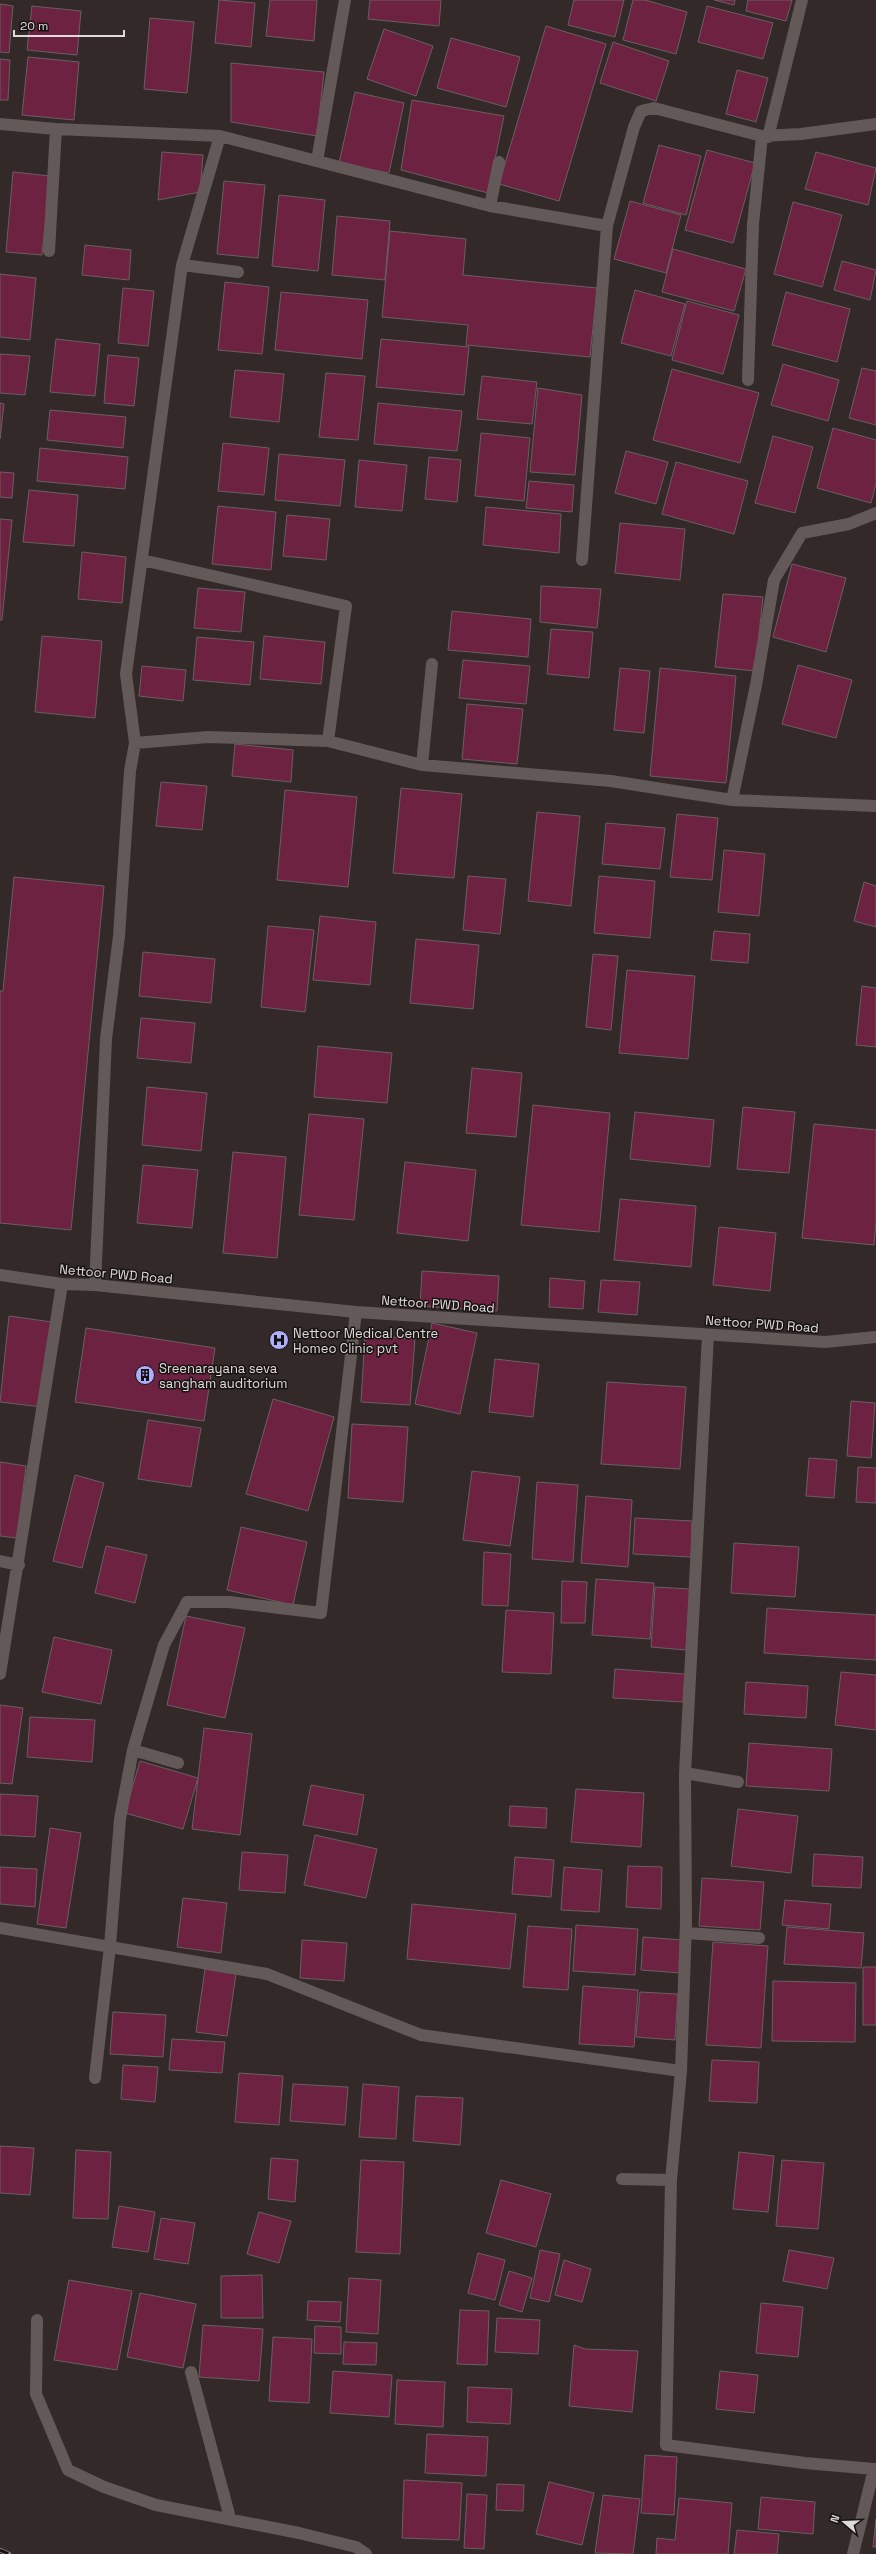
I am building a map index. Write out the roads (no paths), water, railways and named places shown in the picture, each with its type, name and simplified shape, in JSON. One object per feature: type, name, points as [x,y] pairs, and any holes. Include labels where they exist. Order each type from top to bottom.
[{"type":"street","points":[[317,161],[345,0]]},
{"type":"street","points":[[748,380],[752,224],[765,136],[802,0]]},
{"type":"street","points":[[582,560],[607,226],[634,127],[641,111],[654,108],[765,136],[876,124]]},
{"type":"street","points":[[0,124],[56,129],[220,136],[490,206],[607,226]]},
{"type":"street","points":[[49,251],[56,129]]},
{"type":"street","points":[[95,1285],[106,1038],[119,936],[130,771],[135,743],[126,674],[182,265],[220,136]]},
{"type":"street","points":[[490,206],[499,162]]},
{"type":"street","points":[[182,265],[238,272]]},
{"type":"street","points":[[732,800],[756,685],[774,580],[802,533],[849,524],[876,513]]},
{"type":"street","points":[[142,560],[346,606],[328,741]]},
{"type":"street","points":[[422,765],[432,664]]},
{"type":"street","points":[[135,743],[208,737],[328,741],[422,765],[611,781],[732,800],[876,806]]},
{"type":"street","name":"Nettoor PWD Road","points":[[0,1276],[62,1284],[95,1285],[356,1312],[825,1342],[876,1337]]},
{"type":"street","points":[[0,1674],[19,1565],[62,1284]]},
{"type":"street","points":[[95,2078],[110,1946],[120,1819],[133,1750],[164,1645],[187,1602],[229,1602],[321,1614],[356,1312]]},
{"type":"street","points":[[708,1335],[685,1773],[686,1933],[681,2071],[671,2180],[666,2445],[805,2463],[875,2469],[853,2554]]},
{"type":"street","points":[[0,1561],[19,1565]]},
{"type":"street","points":[[133,1750],[178,1763]]},
{"type":"street","points":[[685,1773],[738,1782]]},
{"type":"street","points":[[0,1928],[267,1974],[421,2035],[681,2071]]},
{"type":"street","points":[[686,1933],[759,1938]]},
{"type":"street","points":[[622,2179],[671,2180]]},
{"type":"street","points":[[37,2320],[36,2394],[68,2470],[104,2487],[156,2505],[230,2518],[356,2547],[366,2554]]},
{"type":"street","points":[[192,2372],[230,2518]]},
{"type":"railway","points":[[0,2550],[9,2554]]},
{"type":"place","name":"Nettoor Medical Centre Homeo Clinic pvt","points":[[279,1340]]},
{"type":"place","name":"Sreenarayana seva sangham auditorium","points":[[145,1375]]}]
